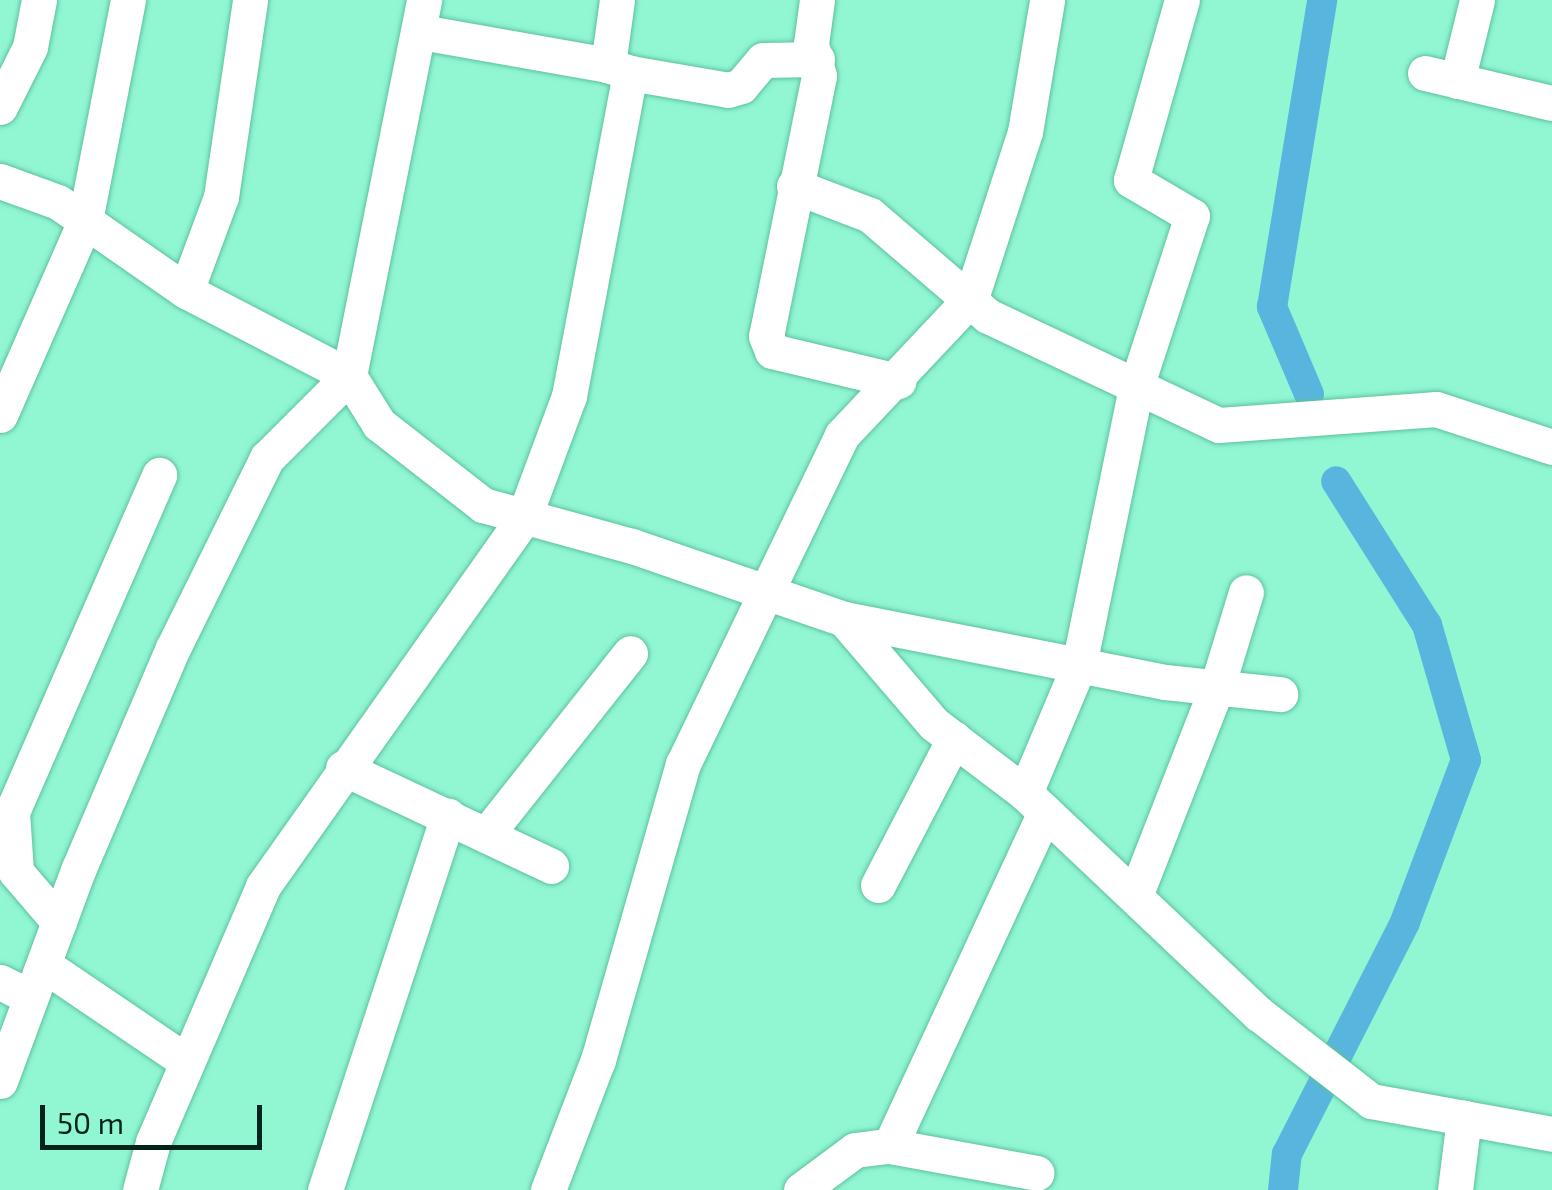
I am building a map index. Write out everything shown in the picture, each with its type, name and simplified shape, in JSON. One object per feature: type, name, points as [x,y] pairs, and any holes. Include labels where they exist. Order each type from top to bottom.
[{"type":"street","points":[[0,107],[30,47],[39,0]]},
{"type":"street","points":[[0,415],[85,221],[128,0]]},
{"type":"street","points":[[186,291],[221,197],[250,0]]},
{"type":"street","points":[[140,1190],[187,1062],[263,886],[524,516],[569,396],[619,69],[618,0]]},
{"type":"street","points":[[817,0],[811,44],[817,58],[768,315],[772,352],[898,381]]},
{"type":"street","points":[[548,1190],[598,1060],[683,764],[842,435],[898,381],[971,298],[1025,132],[1047,0]]},
{"type":"street","points":[[890,1146],[1035,802],[1079,665],[1136,387],[1192,216],[1130,180],[1182,0]]},
{"type":"street","points":[[1477,0],[1441,77],[1552,103]]},
{"type":"street","points":[[0,1081],[25,981],[59,922],[173,648],[268,458],[349,376],[423,16],[619,69],[728,90],[741,86],[763,60],[817,58]]},
{"type":"street","points":[[0,181],[58,202],[186,291],[349,376],[379,424],[482,506],[844,619],[1079,665],[1280,694]]},
{"type":"street","points":[[794,186],[870,215],[988,316],[1220,425],[1436,409],[1552,447]]},
{"type":"street","points":[[59,922],[16,872],[12,812],[159,475]]},
{"type":"street","points":[[1135,896],[1216,687],[1246,592]]},
{"type":"street","points":[[844,619],[954,739],[1035,802],[1259,1014],[1372,1101],[1552,1134]]},
{"type":"street","points":[[486,835],[630,653]]},
{"type":"street","points":[[878,884],[954,739]]},
{"type":"street","points":[[343,768],[551,866]]},
{"type":"street","points":[[324,1190],[448,816]]},
{"type":"street","points":[[25,981],[187,1062]]},
{"type":"street","points":[[1455,1190],[1464,1118]]},
{"type":"street","points":[[801,1190],[855,1150],[890,1146],[1037,1173]]},
{"type":"waterway","points":[[1309,394],[1272,307],[1322,0]]},
{"type":"waterway","points":[[1283,1190],[1287,1154],[1405,922],[1466,760],[1427,625],[1336,481]]}]
